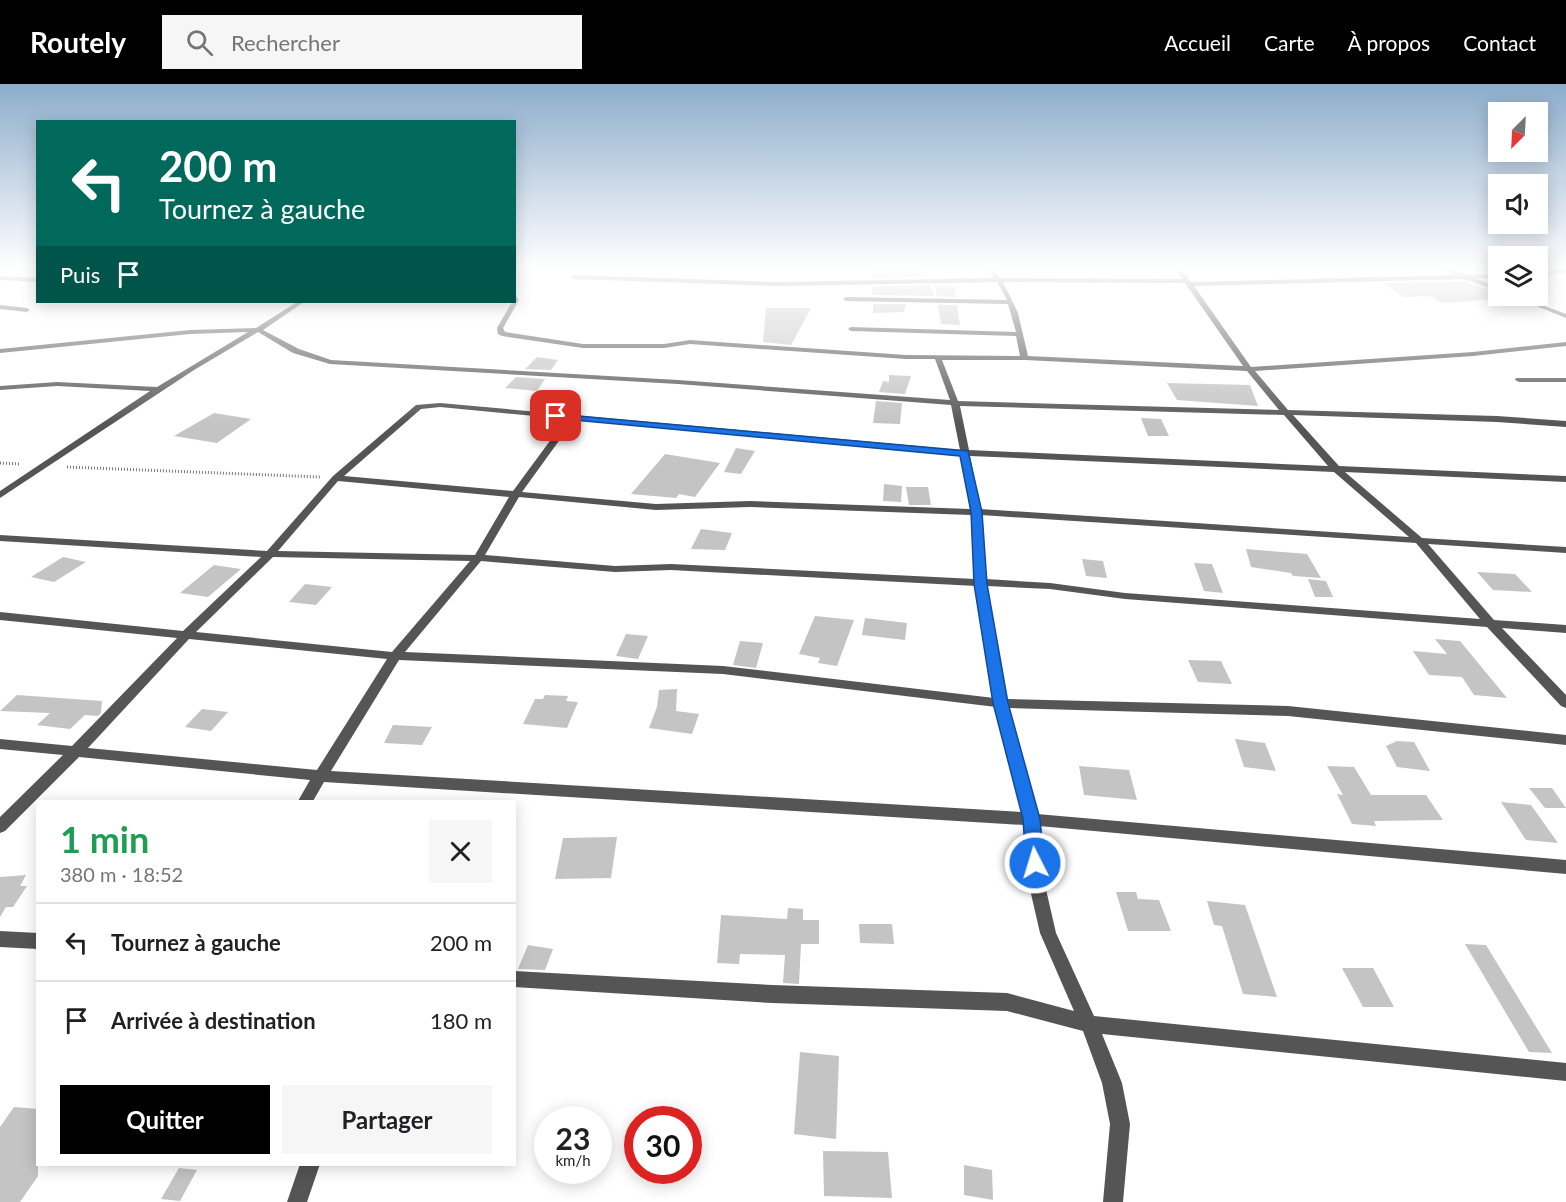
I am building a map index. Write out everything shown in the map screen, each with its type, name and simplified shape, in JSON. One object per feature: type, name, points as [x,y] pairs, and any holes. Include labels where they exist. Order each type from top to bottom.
[{"type":"street","points":[[0,495],[39,466],[158,389],[274,320]]},
{"type":"street","points":[[506,320],[500,332],[535,341],[583,346],[664,346],[690,342],[938,358],[1025,358],[1249,369],[1473,354],[1566,344]]},
{"type":"street","points":[[1016,320],[1019,334],[1018,343],[1025,358]]},
{"type":"street","points":[[1214,320],[1249,369],[1335,468],[1421,542],[1481,612],[1566,703]]},
{"type":"street","points":[[851,329],[1019,334]]},
{"type":"street","points":[[0,351],[190,332],[259,330],[296,351],[330,362],[678,382],[955,403],[1287,415],[1497,419],[1566,424]]},
{"type":"street","points":[[938,358],[955,403],[965,453],[976,512],[981,584],[1001,703],[1031,819],[1037,885],[1048,933],[1089,1024],[1112,1083],[1120,1124],[1113,1202]]},
{"type":"street","points":[[1519,380],[1566,380]]},
{"type":"street","points":[[0,388],[75,384],[158,389]]},
{"type":"street","points":[[0,827],[186,635],[270,554],[336,478],[419,407],[440,405],[965,453],[1566,479]]},
{"type":"street","points":[[306,800],[395,656],[478,558],[517,492],[572,417]]},
{"type":"street","points":[[336,478],[517,492],[656,507],[750,504],[976,512],[1566,550]]},
{"type":"street","points":[[0,538],[270,554],[478,558],[615,569],[671,567],[1050,586],[1125,596],[1566,629]]},
{"type":"street","points":[[0,616],[395,656],[723,670],[1001,703],[1288,711],[1566,740]]},
{"type":"street","points":[[0,744],[322,776],[1031,819],[1566,867]]},
{"type":"street","points":[[0,939],[36,941]]},
{"type":"street","points":[[516,979],[772,994],[1007,1002],[1089,1024],[1566,1072]]},
{"type":"street","points":[[297,1202],[309,1166]]},
{"type":"path","points":[[0,463],[336,478]]},
{"type":"building","points":[[765,320],[804,320],[791,345],[763,342]]},
{"type":"building","points":[[940,320],[959,320],[960,325],[941,324]]},
{"type":"building","points":[[537,357],[558,360],[551,370],[525,369]]},
{"type":"building","points":[[889,375],[911,376],[905,394],[879,392],[883,381],[889,382]]},
{"type":"building","points":[[516,377],[545,379],[537,391],[505,388]]},
{"type":"building","points":[[1167,383],[1250,385],[1258,406],[1177,400]]},
{"type":"building","points":[[876,401],[902,403],[900,424],[873,423]]},
{"type":"building","points":[[214,413],[251,419],[217,443],[174,436]]},
{"type":"building","points":[[1141,418],[1161,419],[1169,436],[1148,436]]},
{"type":"building","points":[[736,448],[755,451],[741,474],[724,472]]},
{"type":"building","points":[[665,454],[720,463],[695,497],[679,494],[676,498],[631,494]]},
{"type":"building","points":[[884,484],[902,486],[901,502],[883,501]]},
{"type":"building","points":[[906,487],[928,487],[931,505],[909,505]]},
{"type":"building","points":[[701,529],[732,533],[725,550],[691,549]]},
{"type":"building","points":[[1246,549],[1307,554],[1321,578],[1293,576],[1291,573],[1251,567]]},
{"type":"building","points":[[63,557],[86,562],[54,582],[31,577]]},
{"type":"building","points":[[1082,559],[1103,561],[1107,578],[1086,576]]},
{"type":"building","points":[[1194,563],[1212,564],[1223,593],[1204,591]]},
{"type":"building","points":[[214,565],[241,569],[208,597],[180,593]]},
{"type":"building","points":[[1477,572],[1515,574],[1532,592],[1493,590]]},
{"type":"building","points":[[1308,579],[1326,581],[1333,597],[1315,597]]},
{"type":"building","points":[[305,584],[332,587],[316,605],[289,602]]},
{"type":"building","points":[[815,616],[854,620],[837,666],[818,663],[820,658],[799,654]]},
{"type":"building","points":[[865,618],[907,623],[905,640],[862,635]]},
{"type":"building","points":[[626,634],[648,636],[638,659],[616,656]]},
{"type":"building","points":[[1435,639],[1460,641],[1507,698],[1474,695],[1462,677],[1429,675],[1413,651],[1447,654]]},
{"type":"building","points":[[740,641],[763,643],[756,668],[733,665]]},
{"type":"building","points":[[1188,660],[1221,661],[1232,684],[1198,682]]},
{"type":"building","points":[[677,689],[676,711],[699,714],[692,734],[649,728],[657,707],[659,690]]},
{"type":"building","points":[[17,695],[102,701],[101,713],[98,716],[85,715],[70,729],[37,725],[50,713],[0,711]]},
{"type":"building","points":[[545,695],[568,696],[566,701],[578,702],[567,728],[523,724],[535,699],[543,699]]},
{"type":"building","points":[[202,709],[228,712],[211,731],[185,727]]},
{"type":"building","points":[[393,725],[432,727],[422,745],[384,743]]},
{"type":"building","points":[[1235,739],[1265,743],[1276,771],[1244,767]]},
{"type":"building","points":[[1397,741],[1414,742],[1430,771],[1397,767],[1386,746]]},
{"type":"building","points":[[1079,766],[1129,770],[1137,800],[1084,795]]},
{"type":"building","points":[[1327,766],[1354,767],[1371,795],[1426,795],[1443,820],[1374,821],[1376,826],[1352,824],[1337,794],[1343,795]]},
{"type":"building","points":[[1529,788],[1552,788],[1566,808],[1545,808]]},
{"type":"building","points":[[1501,802],[1531,805],[1558,843],[1526,840]]},
{"type":"building","points":[[617,837],[611,878],[555,879],[563,838]]},
{"type":"building","points":[[26,875],[20,886],[27,886],[13,907],[6,907],[0,917],[0,877]]},
{"type":"building","points":[[1116,892],[1136,892],[1138,899],[1159,900],[1171,931],[1128,931]]},
{"type":"building","points":[[1207,901],[1245,905],[1277,997],[1243,994],[1222,926],[1214,925]]},
{"type":"building","points":[[788,908],[803,909],[803,920],[819,920],[819,944],[801,944],[799,984],[783,983],[785,955],[740,954],[739,964],[717,963],[721,915],[787,919]]},
{"type":"building","points":[[859,924],[892,924],[894,944],[860,943]]},
{"type":"building","points":[[1465,944],[1486,945],[1552,1053],[1529,1052]]},
{"type":"building","points":[[528,945],[553,949],[545,970],[518,969]]},
{"type":"building","points":[[1342,968],[1373,968],[1394,1007],[1363,1007]]},
{"type":"building","points":[[800,1052],[839,1056],[836,1139],[794,1134]]},
{"type":"building","points":[[14,1107],[36,1109],[38,1176],[20,1202],[0,1202],[0,1127]]},
{"type":"building","points":[[823,1151],[888,1152],[892,1198],[824,1196]]},
{"type":"building","points":[[964,1165],[992,1170],[993,1200],[964,1195]]},
{"type":"building","points":[[179,1168],[197,1170],[180,1201],[161,1199]]},
{"type":"route","points":[[556,416],[965,453],[976,512],[981,584],[1001,703],[1031,819],[1035,863]]}]
